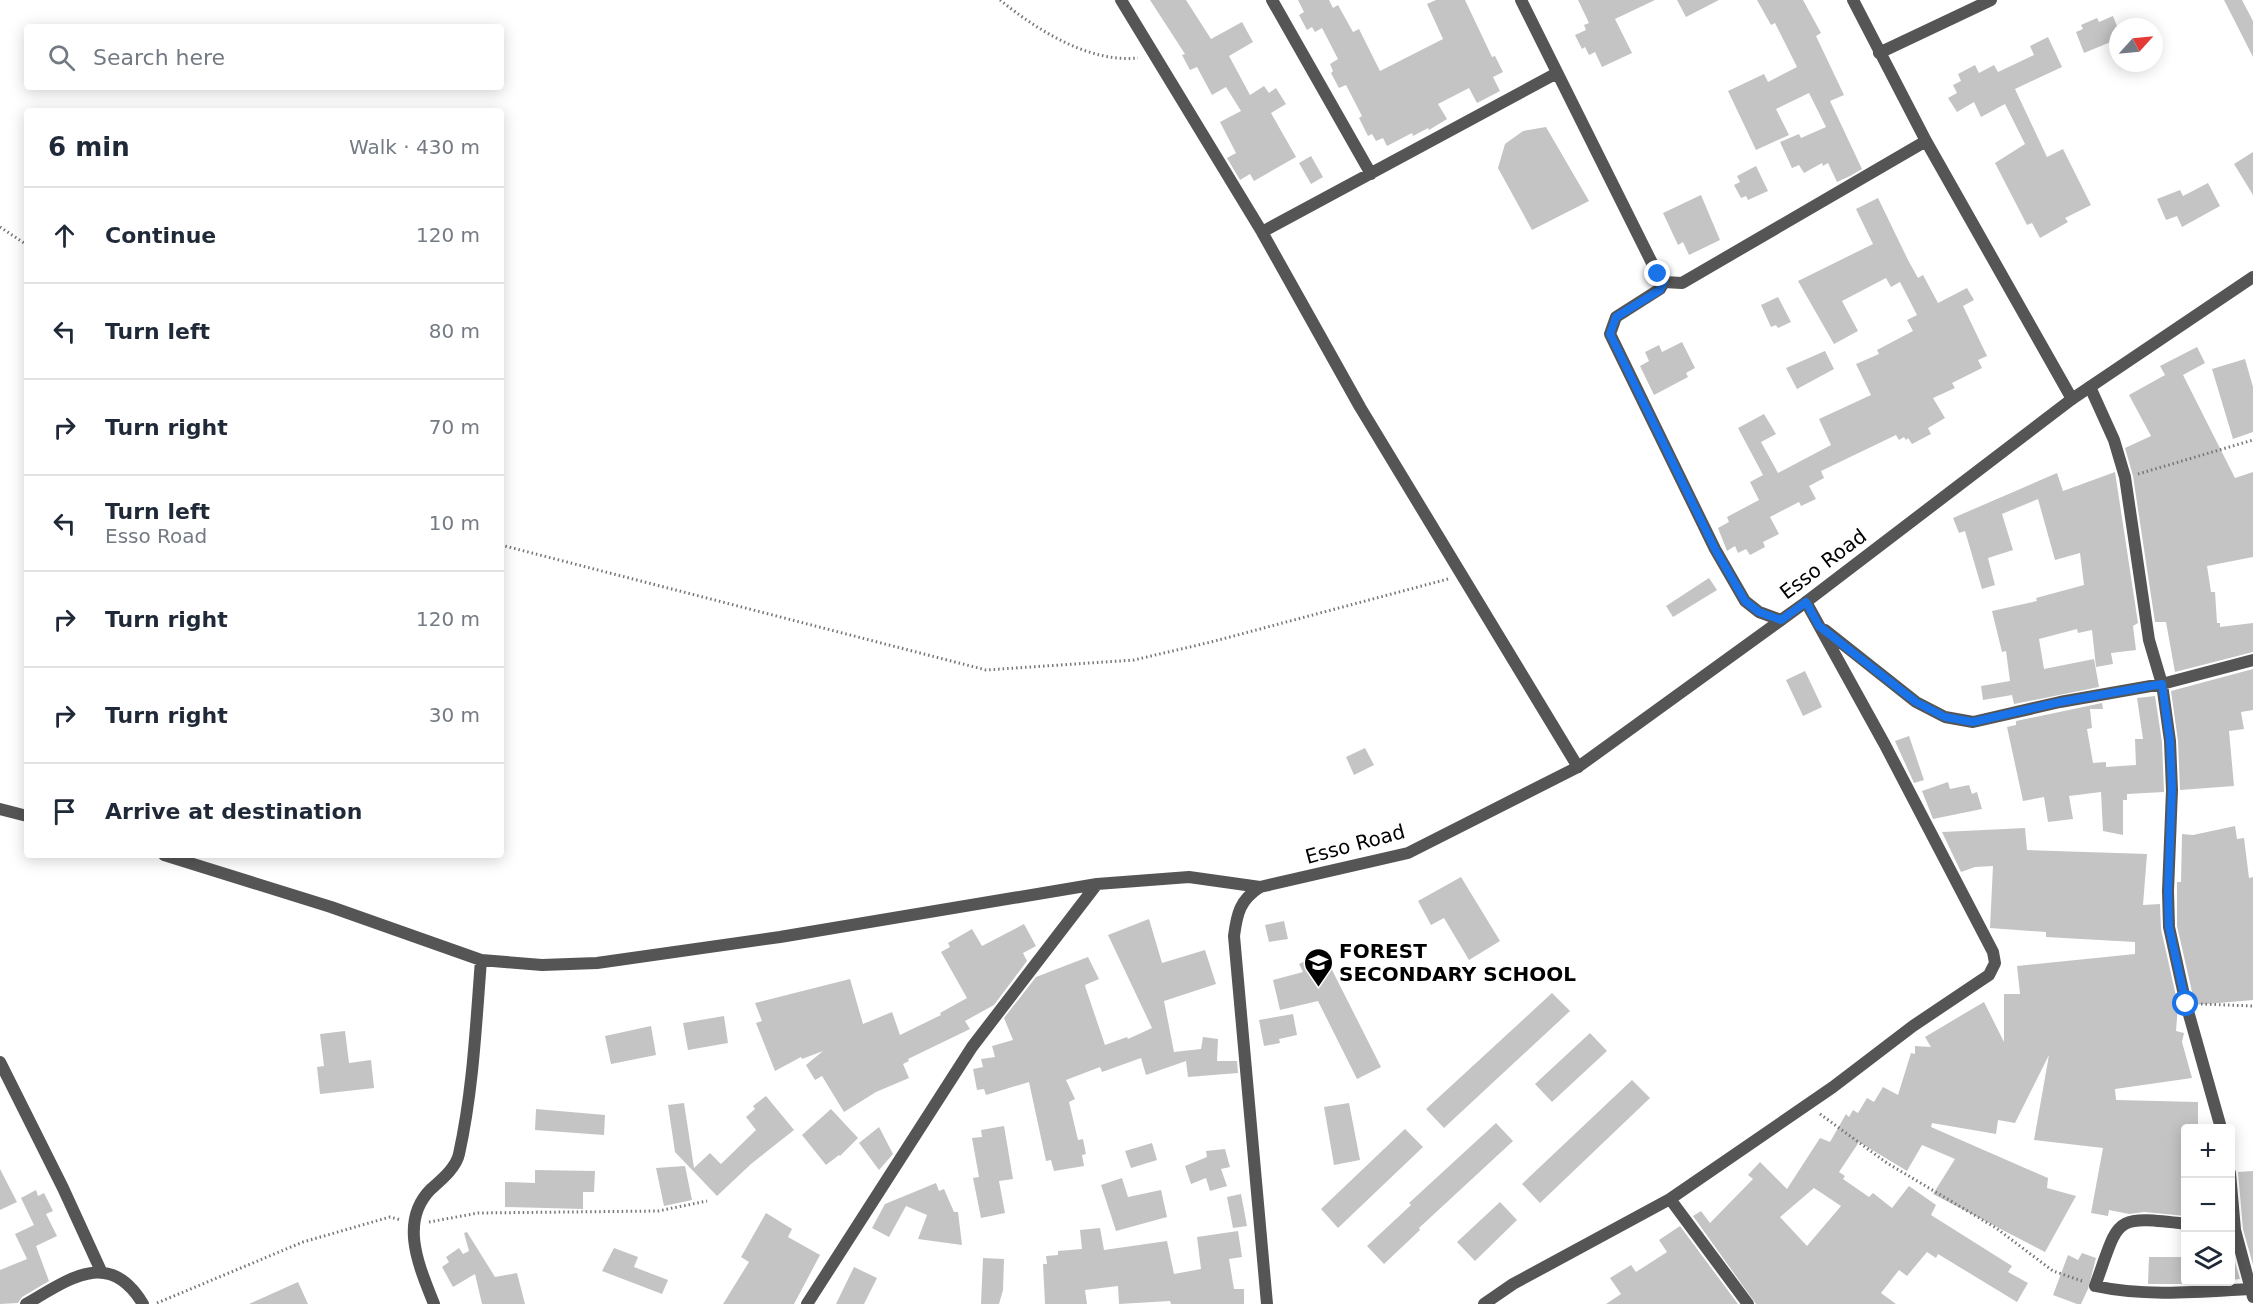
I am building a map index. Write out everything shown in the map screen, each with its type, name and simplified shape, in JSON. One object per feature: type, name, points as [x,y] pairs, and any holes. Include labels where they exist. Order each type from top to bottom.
[{"type":"street","points":[[1121,0],[1262,232],[1360,407],[1578,767]]},
{"type":"street","points":[[1272,0],[1371,174]]},
{"type":"street","points":[[1521,0],[1652,263],[1664,282]]},
{"type":"street","points":[[1853,0],[1926,141],[2072,399]]},
{"type":"street","points":[[1879,53],[1991,0]]},
{"type":"street","points":[[1262,232],[1557,73]]},
{"type":"street","points":[[1664,282],[1682,283],[1926,141]]},
{"type":"street","name":"Esso Road","points":[[1260,887],[1408,853],[1578,767],[1806,602],[2072,399],[2253,277]]},
{"type":"street","points":[[1664,282],[1660,290],[1616,317],[1610,334],[1715,549],[1745,601],[1759,612],[1781,620]]},
{"type":"street","points":[[2090,387],[2114,440],[2125,477],[2149,640],[2162,684],[2170,741],[2172,789],[2169,927],[2186,1004],[2220,1124]]},
{"type":"street","points":[[1484,1304],[1514,1284],[1670,1199],[1807,1105],[1913,1026],[1989,975],[1995,963],[1993,952],[1885,745],[1806,602]]},
{"type":"street","points":[[1819,626],[1916,702],[1945,717],[1973,722],[2060,702],[2162,684],[2253,660]]},
{"type":"street","points":[[0,809],[24,815]]},
{"type":"street","points":[[174,858],[331,907],[481,960],[542,965],[597,963],[780,937],[1097,884],[1189,877],[1260,887]]},
{"type":"street","points":[[807,1304],[972,1047],[1097,884]]},
{"type":"street","points":[[1260,887],[1246,896],[1237,911],[1234,936],[1267,1304]]},
{"type":"street","points":[[434,1304],[419,1266],[412,1237],[417,1210],[426,1194],[458,1158],[473,1054],[481,960]]},
{"type":"street","points":[[0,1062],[63,1188],[101,1271]]},
{"type":"street","points":[[1670,1199],[1748,1304]]},
{"type":"street","points":[[2181,1223],[2141,1218],[2119,1226],[2113,1235],[2095,1286],[2120,1291],[2168,1294],[2251,1293],[2234,1232]]},
{"type":"street","points":[[26,1304],[73,1277],[91,1271],[101,1271],[122,1279],[136,1292],[143,1304]]},
{"type":"path","points":[[1000,0],[1021,18],[1097,55],[1125,59],[1156,56]]},
{"type":"path","points":[[0,227],[24,243]]},
{"type":"path","points":[[2125,477],[2253,440]]},
{"type":"path","points":[[504,546],[986,670],[1134,660],[1461,576]]},
{"type":"path","points":[[2186,1004],[2253,1006]]},
{"type":"path","points":[[1807,1105],[1887,1163],[1996,1228],[2053,1271],[2095,1286]]},
{"type":"building","points":[[1150,0],[1186,0],[1211,39],[1242,22],[1253,42],[1229,56],[1250,95],[1264,86],[1269,93],[1276,88],[1286,104],[1271,113],[1296,157],[1254,181],[1250,174],[1240,180],[1227,158],[1236,153],[1220,122],[1241,111],[1226,87],[1212,95],[1197,67],[1190,70],[1182,55],[1185,54]]},
{"type":"building","points":[[1298,0],[1329,0],[1333,8],[1338,5],[1353,32],[1359,29],[1380,71],[1443,39],[1427,4],[1436,0],[1465,0],[1492,57],[1495,56],[1503,72],[1493,77],[1500,91],[1477,103],[1469,88],[1438,104],[1447,119],[1429,130],[1428,128],[1413,136],[1412,133],[1387,146],[1383,138],[1376,141],[1372,134],[1368,136],[1359,118],[1362,116],[1346,85],[1339,88],[1331,73],[1333,71],[1330,64],[1338,59],[1322,28],[1315,32],[1312,27],[1307,30],[1299,15],[1304,12]]},
{"type":"building","points":[[1578,0],[1655,0],[1615,19],[1632,53],[1602,67],[1595,52],[1589,55],[1585,47],[1582,49],[1575,35],[1586,30],[1584,25],[1589,23]]},
{"type":"building","points":[[1677,0],[1719,0],[1686,17]]},
{"type":"building","points":[[1757,0],[1803,0],[1821,33],[1816,36],[1844,95],[1830,101],[1862,169],[1850,176],[1837,182],[1828,163],[1823,166],[1822,163],[1804,173],[1799,165],[1792,168],[1780,142],[1799,134],[1801,138],[1826,127],[1809,93],[1776,109],[1789,135],[1756,150],[1728,91],[1764,74],[1768,82],[1797,67],[1775,23],[1771,25]]},
{"type":"building","points":[[2224,0],[2242,0],[2253,21],[2253,57]]},
{"type":"building","points":[[2113,16],[2114,18],[2109,18],[2109,43],[2084,53],[2076,32],[2083,29],[2081,25],[2097,18],[2099,22]]},
{"type":"building","points":[[2048,37],[2062,67],[2015,89],[2047,157],[2063,149],[2091,205],[2065,218],[2068,222],[2040,238],[2032,223],[2027,225],[1995,163],[2025,144],[2005,104],[1981,117],[1974,102],[1957,112],[1948,98],[1957,93],[1953,85],[1961,81],[1958,74],[1975,65],[1979,73],[1994,65],[1998,72],[2034,55],[2030,46]]},
{"type":"building","points":[[1546,127],[1589,201],[1532,230],[1498,168],[1505,144],[1523,131]]},
{"type":"building","points":[[2253,152],[2253,195],[2234,164]]},
{"type":"building","points":[[1311,156],[1323,177],[1311,184],[1299,163]]},
{"type":"building","points":[[1756,166],[1768,191],[1748,200],[1746,196],[1741,198],[1734,185],[1740,182],[1737,176]]},
{"type":"building","points":[[2208,183],[2220,206],[2182,227],[2177,216],[2166,220],[2157,199],[2180,190],[2183,196]]},
{"type":"building","points":[[1701,195],[1720,240],[1689,255],[1683,242],[1678,245],[1663,213]]},
{"type":"building","points":[[1878,198],[1918,278],[1923,275],[1938,303],[1967,288],[1974,300],[1963,306],[1987,356],[1978,360],[1982,368],[1952,383],[1955,388],[1933,398],[1945,418],[1928,428],[1931,434],[1912,444],[1908,438],[1906,440],[1904,437],[1899,440],[1896,435],[1821,471],[1824,478],[1809,486],[1816,499],[1801,506],[1799,502],[1770,517],[1779,534],[1763,542],[1765,547],[1750,555],[1746,549],[1738,553],[1735,546],[1727,551],[1718,528],[1729,522],[1727,517],[1759,500],[1750,482],[1763,475],[1738,428],[1764,414],[1776,434],[1761,442],[1778,473],[1831,445],[1819,419],[1871,395],[1856,364],[1879,354],[1877,350],[1913,331],[1907,320],[1917,315],[1900,282],[1891,287],[1886,278],[1842,301],[1858,331],[1834,344],[1798,281],[1873,244],[1856,209]]},
{"type":"building","points":[[1778,297],[1791,322],[1778,328],[1776,325],[1771,327],[1761,305]]},
{"type":"building","points":[[1682,342],[1695,368],[1686,373],[1688,377],[1654,395],[1640,366],[1649,361],[1645,352],[1659,345],[1662,352]]},
{"type":"building","points":[[2197,347],[2205,363],[2183,375],[2235,478],[2253,472],[2253,557],[2207,566],[2211,592],[2215,592],[2217,623],[2220,623],[2220,627],[2253,623],[2253,652],[2175,672],[2166,622],[2155,622],[2133,476],[2125,448],[2151,436],[2129,395],[2165,375],[2160,366]]},
{"type":"building","points":[[1825,351],[1834,369],[1797,389],[1786,368]]},
{"type":"building","points":[[2245,359],[2253,387],[2253,432],[2233,439],[2212,369]]},
{"type":"building","points":[[2115,472],[2138,623],[2133,626],[2136,650],[2111,653],[2113,664],[2096,667],[2092,630],[2078,633],[2077,629],[2039,639],[2044,669],[2094,659],[2099,687],[2014,704],[2012,695],[1983,700],[1981,686],[2010,681],[2006,651],[2002,652],[1992,611],[2037,601],[2036,598],[2084,585],[2080,553],[2055,560],[2038,499],[2002,514],[2013,550],[1988,558],[1995,585],[1982,589],[1965,531],[1959,533],[1953,518],[2057,473],[2063,491]]},
{"type":"building","points":[[1709,578],[1717,590],[1673,617],[1666,606]]},
{"type":"building","points":[[2253,669],[2253,710],[2241,712],[2244,729],[2229,731],[2234,786],[2180,790],[2178,741],[2171,691]]},
{"type":"building","points":[[1805,671],[1822,707],[1803,716],[1786,680]]},
{"type":"building","points":[[2155,696],[2162,742],[2164,792],[2127,794],[2127,800],[2123,800],[2123,835],[2103,831],[2101,792],[2069,796],[2073,819],[2048,822],[2044,797],[2023,801],[2007,727],[2016,725],[2016,721],[2102,703],[2103,709],[2090,709],[2092,728],[2087,729],[2093,763],[2106,762],[2106,767],[2136,765],[2135,739],[2143,739],[2137,698]]},
{"type":"building","points":[[1909,736],[1924,780],[1914,783],[1895,741]]},
{"type":"building","points":[[1365,748],[1374,765],[1354,775],[1346,757]]},
{"type":"building","points":[[1948,782],[1950,789],[1969,785],[1972,794],[1977,792],[1982,809],[1933,819],[1922,791]]},
{"type":"building","points":[[2235,826],[2237,839],[2244,838],[2249,878],[2253,877],[2253,1000],[2195,1005],[2177,926],[2177,882],[2181,882],[2182,834],[2193,835]]},
{"type":"building","points":[[2025,828],[2027,850],[2147,854],[2143,905],[2160,904],[2161,929],[2178,1005],[2176,1031],[2184,1033],[2182,1042],[2192,1078],[2115,1089],[2116,1100],[2198,1102],[2198,1124],[2181,1124],[2181,1216],[2144,1212],[2129,1214],[2109,1210],[2108,1216],[2091,1213],[2103,1148],[2034,1140],[2049,1055],[2015,1123],[1998,1120],[1996,1134],[1932,1123],[1931,1127],[2048,1178],[2047,1188],[2076,1196],[2045,1252],[1933,1194],[1955,1159],[1922,1145],[1907,1171],[1859,1142],[1839,1172],[1845,1176],[1843,1179],[1869,1197],[1873,1193],[1892,1208],[1909,1186],[1936,1205],[1931,1215],[2012,1266],[2008,1272],[2028,1283],[2017,1302],[1938,1254],[1936,1258],[1927,1252],[1907,1276],[1899,1270],[1881,1293],[1896,1304],[1756,1304],[1693,1216],[1701,1211],[1710,1223],[1753,1179],[1748,1175],[1760,1162],[1787,1189],[1820,1138],[1830,1142],[1846,1114],[1849,1117],[1853,1110],[1858,1113],[1867,1098],[1874,1102],[1883,1087],[1898,1095],[1911,1053],[1915,1054],[1915,1046],[1931,1047],[1925,1037],[1984,1002],[2004,1042],[2004,994],[2020,994],[2017,966],[2135,954],[2135,942],[2046,937],[2046,932],[1990,928],[1993,866],[1975,867],[1961,872],[1942,832]],"holes":[[[1814,1188],[1841,1206],[1807,1246],[1780,1217]]]},
{"type":"building","points":[[1461,877],[1500,941],[1469,960],[1444,918],[1431,925],[1418,901]]},
{"type":"building","points":[[1149,919],[1162,963],[1205,950],[1216,984],[1164,1001],[1174,1052],[1201,1049],[1203,1037],[1218,1039],[1217,1061],[1237,1061],[1238,1073],[1188,1077],[1186,1061],[1146,1075],[1141,1058],[1102,1072],[1100,1067],[1066,1080],[1075,1099],[1069,1102],[1078,1140],[1083,1139],[1086,1154],[1082,1155],[1084,1166],[1054,1171],[1051,1160],[1046,1161],[1029,1082],[986,1095],[984,1089],[977,1090],[973,1069],[983,1067],[981,1059],[995,1057],[992,1046],[1013,1040],[1004,1018],[1036,977],[1088,957],[1099,979],[1085,985],[1105,1045],[1127,1037],[1128,1039],[1152,1028],[1108,935]]},
{"type":"building","points":[[1284,921],[1288,939],[1269,942],[1265,925]]},
{"type":"building","points":[[1024,924],[1036,946],[1023,953],[1027,961],[994,1005],[965,1021],[970,1029],[908,1059],[909,1061],[903,1064],[909,1078],[876,1092],[844,1112],[822,1076],[815,1080],[806,1065],[823,1051],[802,1059],[801,1057],[775,1071],[756,1023],[762,1021],[755,1003],[850,979],[863,1024],[892,1012],[900,1035],[941,1015],[940,1013],[967,998],[941,952],[950,947],[948,943],[972,929],[982,946]]},
{"type":"building","points":[[1323,952],[1381,1067],[1357,1079],[1318,1001],[1280,1010],[1273,980],[1303,972],[1299,964]]},
{"type":"building","points":[[1552,993],[1570,1011],[1444,1128],[1426,1109]]},
{"type":"building","points":[[1293,1014],[1297,1035],[1279,1039],[1280,1043],[1264,1046],[1259,1020]]},
{"type":"building","points":[[724,1016],[728,1043],[688,1050],[683,1023]]},
{"type":"building","points":[[651,1026],[656,1055],[611,1064],[605,1036]]},
{"type":"building","points":[[345,1031],[349,1063],[371,1060],[374,1088],[320,1094],[317,1067],[324,1066],[320,1034]]},
{"type":"building","points":[[1590,1033],[1607,1051],[1552,1102],[1535,1084]]},
{"type":"building","points":[[1632,1080],[1650,1098],[1540,1203],[1522,1184]]},
{"type":"building","points":[[766,1096],[794,1130],[751,1164],[717,1196],[675,1152],[668,1105],[684,1103],[694,1168],[710,1153],[721,1164],[756,1130],[746,1117],[755,1109],[753,1106]]},
{"type":"building","points":[[1349,1103],[1360,1160],[1334,1165],[1324,1107]]},
{"type":"building","points":[[536,1109],[605,1115],[604,1135],[535,1130]]},
{"type":"building","points":[[831,1109],[858,1138],[840,1156],[826,1165],[802,1135]]},
{"type":"building","points":[[1496,1123],[1513,1141],[1419,1228],[1420,1230],[1384,1264],[1367,1246],[1411,1205],[1409,1203]]},
{"type":"building","points":[[1004,1126],[1013,1179],[999,1181],[1005,1213],[981,1218],[973,1178],[979,1177],[972,1138],[982,1137],[981,1130]]},
{"type":"building","points":[[879,1127],[893,1154],[879,1170],[859,1143]]},
{"type":"building","points":[[1405,1129],[1423,1147],[1338,1228],[1321,1209]]},
{"type":"building","points":[[1152,1143],[1157,1160],[1131,1168],[1125,1151]]},
{"type":"building","points":[[1225,1149],[1230,1167],[1221,1169],[1227,1186],[1210,1191],[1206,1178],[1191,1184],[1185,1166],[1207,1157],[1206,1151]]},
{"type":"building","points":[[685,1166],[692,1200],[664,1206],[656,1168]]},
{"type":"building","points":[[0,1169],[17,1202],[0,1210]]},
{"type":"building","points":[[535,1170],[595,1171],[594,1192],[583,1192],[583,1209],[505,1207],[505,1182],[535,1183]]},
{"type":"building","points":[[2253,1171],[2253,1265],[2243,1229],[2238,1172]]},
{"type":"building","points":[[1122,1178],[1128,1197],[1161,1190],[1167,1217],[1116,1231],[1101,1185]]},
{"type":"building","points":[[936,1183],[939,1191],[944,1189],[954,1212],[958,1212],[962,1245],[918,1239],[927,1215],[906,1206],[889,1237],[872,1228],[885,1204]]},
{"type":"building","points":[[36,1190],[38,1196],[44,1193],[53,1211],[46,1214],[57,1236],[36,1246],[49,1281],[22,1297],[18,1303],[0,1304],[0,1270],[27,1259],[15,1234],[34,1225],[21,1198]]},
{"type":"building","points":[[1241,1194],[1247,1226],[1233,1228],[1227,1197]]},
{"type":"building","points":[[1500,1202],[1517,1220],[1475,1261],[1457,1242]]},
{"type":"building","points":[[766,1213],[792,1229],[788,1237],[820,1255],[794,1304],[723,1304],[749,1262],[741,1257]]},
{"type":"building","points":[[1680,1226],[1738,1304],[1606,1304],[1621,1294],[1610,1278],[1631,1265],[1636,1272],[1667,1252],[1659,1240]]},
{"type":"building","points":[[1100,1228],[1104,1250],[1167,1241],[1174,1274],[1201,1269],[1197,1237],[1238,1231],[1242,1257],[1229,1259],[1234,1289],[1244,1289],[1244,1304],[1171,1304],[1170,1301],[1119,1304],[1118,1286],[1085,1290],[1087,1304],[1045,1304],[1043,1264],[1047,1264],[1046,1256],[1058,1255],[1058,1251],[1082,1249],[1080,1230]]},
{"type":"building","points":[[467,1232],[495,1277],[517,1273],[525,1304],[482,1304],[475,1274],[453,1287],[442,1267],[449,1262],[446,1257],[459,1248],[463,1254],[469,1251],[464,1233]]},
{"type":"building","points":[[614,1248],[638,1257],[634,1267],[668,1280],[662,1294],[602,1271]]},
{"type":"building","points":[[2082,1253],[2096,1258],[2088,1289],[2081,1304],[2077,1304],[2053,1295],[2068,1255],[2078,1260]]},
{"type":"building","points":[[2149,1257],[2181,1257],[2181,1284],[2148,1284]]},
{"type":"building","points":[[983,1258],[1004,1259],[1003,1290],[999,1304],[981,1304]]},
{"type":"building","points":[[2235,1262],[2240,1279],[2235,1280]]},
{"type":"building","points":[[854,1267],[877,1278],[864,1304],[836,1304]]},
{"type":"building","points":[[298,1282],[308,1304],[249,1304]]},
{"type":"place","name":"FOREST SECONDARY SCHOOL","points":[[1318,988]]},
{"type":"route","points":[[1658,274],[1664,282],[1660,290],[1616,317],[1610,334],[1715,549],[1745,601],[1759,612],[1781,620],[1806,602],[1819,626],[1916,702],[1945,717],[1973,722],[2060,702],[2162,684],[2170,741],[2172,789],[2169,927],[2186,1004]]}]
